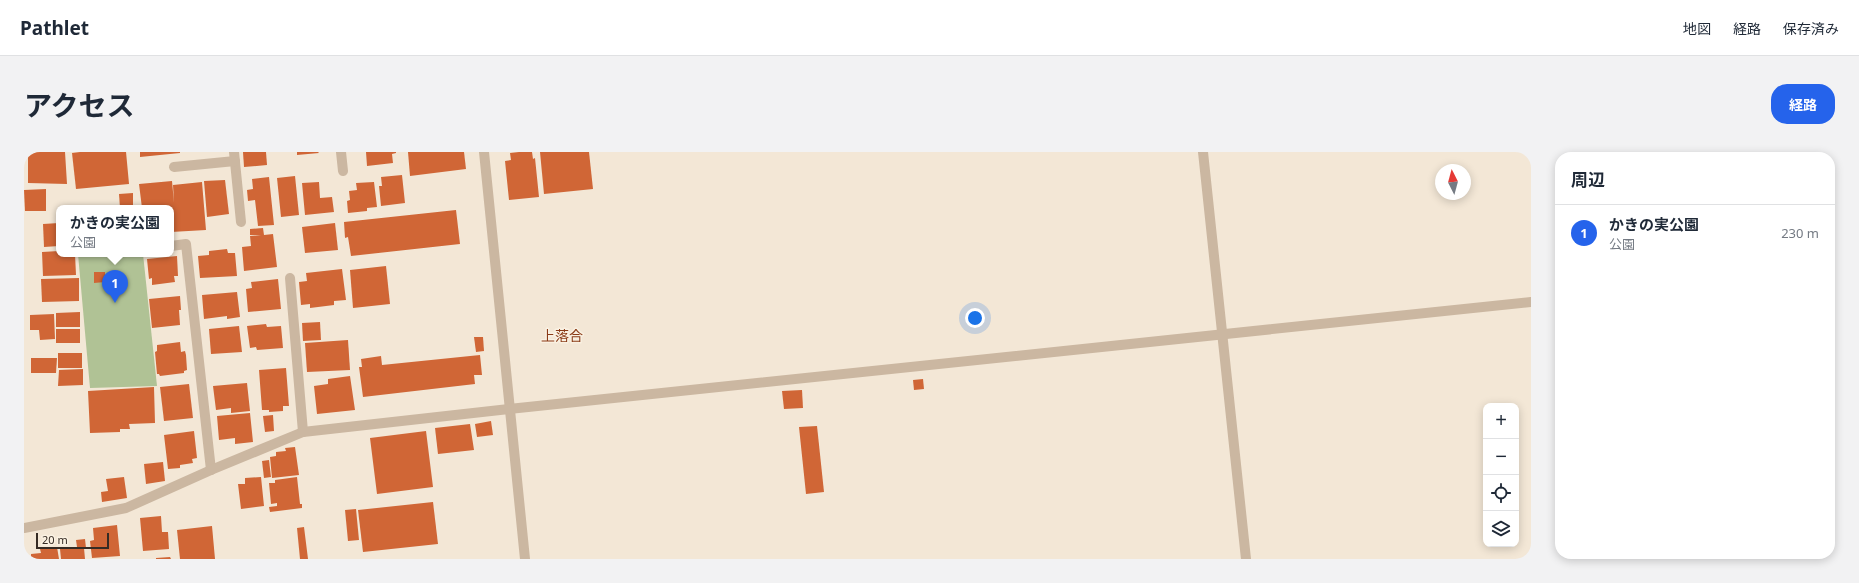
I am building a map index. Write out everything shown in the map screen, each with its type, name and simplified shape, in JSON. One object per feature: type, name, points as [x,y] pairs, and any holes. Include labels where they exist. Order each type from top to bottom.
[{"type":"street","points":[[341,152],[343,171]]},
{"type":"street","points":[[484,152],[525,559]]},
{"type":"street","points":[[1203,152],[1246,559]]},
{"type":"street","points":[[174,167],[234,156],[241,222]]},
{"type":"street","points":[[174,246],[186,244],[211,470]]},
{"type":"street","points":[[290,278],[303,432]]},
{"type":"street","points":[[24,528],[126,508],[211,470],[303,432],[509,408],[1531,302]]},
{"type":"green space","points":[[78,257],[143,257],[157,386],[90,388]]},
{"type":"building","points":[[28,152],[65,152],[67,184],[28,183]]},
{"type":"building","points":[[126,152],[129,184],[76,189],[72,153]]},
{"type":"building","points":[[140,152],[180,152],[180,153],[140,157]]},
{"type":"building","points":[[243,152],[266,152],[267,165],[244,167]]},
{"type":"building","points":[[297,152],[318,152],[319,153],[297,155]]},
{"type":"building","points":[[366,152],[396,153],[392,154],[393,163],[367,166]]},
{"type":"building","points":[[408,152],[464,152],[466,169],[410,176]]},
{"type":"building","points":[[532,152],[533,159],[535,158],[539,197],[509,200],[505,161],[511,160],[510,153]]},
{"type":"building","points":[[540,152],[589,152],[593,189],[544,194]]},
{"type":"building","points":[[402,175],[405,203],[381,206],[379,186],[382,186],[381,177]]},
{"type":"building","points":[[295,176],[299,215],[281,217],[277,178]]},
{"type":"building","points":[[269,177],[274,225],[258,226],[255,200],[248,201],[247,190],[253,189],[252,179]]},
{"type":"building","points":[[225,180],[229,214],[207,217],[204,181]]},
{"type":"building","points":[[172,181],[174,203],[173,185],[202,182],[206,230],[174,232],[174,205],[142,205],[139,184]]},
{"type":"building","points":[[319,182],[320,198],[332,197],[334,212],[305,215],[302,183]]},
{"type":"building","points":[[374,182],[377,207],[367,208],[367,211],[348,213],[347,201],[350,200],[349,191],[357,190],[356,183]]},
{"type":"building","points":[[46,189],[46,211],[25,211],[24,190]]},
{"type":"building","points":[[133,193],[133,205],[120,205],[119,194]]},
{"type":"building","points":[[456,210],[460,244],[351,256],[348,237],[345,238],[344,222]]},
{"type":"building","points":[[56,223],[56,246],[44,247],[43,224]]},
{"type":"building","points":[[335,223],[338,250],[305,253],[302,227]]},
{"type":"building","points":[[263,228],[264,235],[273,234],[277,267],[244,271],[242,247],[251,246],[250,236],[261,235],[250,235],[250,229]]},
{"type":"building","points":[[227,249],[228,253],[235,253],[237,276],[200,278],[198,256],[209,255],[209,251]]},
{"type":"building","points":[[56,251],[56,257],[75,257],[76,275],[43,276],[42,252]]},
{"type":"building","points":[[177,256],[178,276],[174,276],[175,282],[152,285],[152,278],[149,279],[147,259]]},
{"type":"building","points":[[386,266],[390,304],[353,308],[350,270]]},
{"type":"building","points":[[342,269],[346,300],[334,301],[334,305],[310,308],[310,304],[301,305],[299,282],[307,281],[306,273]]},
{"type":"building","points":[[94,272],[105,272],[105,282],[94,283]]},
{"type":"building","points":[[79,278],[79,301],[42,302],[41,279]]},
{"type":"building","points":[[278,279],[281,309],[248,312],[246,289],[252,288],[251,282]]},
{"type":"building","points":[[237,292],[240,317],[227,319],[227,316],[204,319],[202,295]]},
{"type":"building","points":[[180,296],[180,325],[152,328],[149,299]]},
{"type":"building","points":[[80,312],[80,327],[56,327],[56,313]]},
{"type":"building","points":[[54,314],[55,339],[40,340],[39,330],[30,330],[30,315]]},
{"type":"building","points":[[320,322],[321,340],[303,341],[302,323]]},
{"type":"building","points":[[266,324],[267,327],[281,326],[283,348],[257,350],[256,347],[250,348],[247,326]]},
{"type":"building","points":[[239,326],[242,352],[211,354],[209,329]]},
{"type":"building","points":[[56,329],[80,329],[80,343],[56,343]]},
{"type":"building","points":[[474,337],[483,337],[484,351],[476,352]]},
{"type":"building","points":[[348,340],[350,370],[307,372],[305,343]]},
{"type":"building","points":[[180,342],[181,352],[185,351],[186,355],[187,370],[184,371],[184,373],[160,376],[157,374],[155,352],[157,351],[157,345]]},
{"type":"building","points":[[58,353],[82,353],[82,368],[58,368]]},
{"type":"building","points":[[480,355],[482,375],[474,375],[475,384],[363,397],[359,367],[362,367],[361,359],[381,356],[382,365]]},
{"type":"building","points":[[31,358],[57,358],[56,373],[31,373]]},
{"type":"building","points":[[286,368],[289,406],[283,406],[283,411],[269,412],[269,410],[262,410],[259,370]]},
{"type":"building","points":[[83,369],[83,385],[58,386],[59,370]]},
{"type":"building","points":[[350,376],[355,410],[317,414],[314,386],[328,384],[328,379]]},
{"type":"building","points":[[923,379],[924,389],[914,390],[913,380]]},
{"type":"building","points":[[247,383],[250,411],[231,413],[231,408],[216,410],[213,386]]},
{"type":"building","points":[[189,384],[193,418],[164,421],[160,387]]},
{"type":"building","points":[[154,387],[155,423],[129,424],[130,429],[120,429],[120,432],[90,433],[88,391]]},
{"type":"building","points":[[802,390],[803,408],[784,409],[782,391]]},
{"type":"building","points":[[250,413],[253,442],[235,444],[235,438],[219,440],[217,416]]},
{"type":"building","points":[[273,415],[274,431],[265,432],[263,416]]},
{"type":"building","points":[[491,421],[493,435],[477,437],[475,424]]},
{"type":"building","points":[[470,424],[474,450],[438,454],[435,428]]},
{"type":"building","points":[[817,426],[824,492],[806,494],[799,427]]},
{"type":"building","points":[[194,431],[197,458],[192,459],[193,463],[180,465],[180,468],[168,469],[164,435]]},
{"type":"building","points":[[426,431],[433,487],[377,494],[370,438]]},
{"type":"building","points":[[295,447],[299,475],[272,478],[270,457],[276,456],[276,452],[286,451],[285,448]]},
{"type":"building","points":[[269,460],[271,477],[264,478],[262,461]]},
{"type":"building","points":[[163,462],[165,481],[146,484],[144,464]]},
{"type":"building","points":[[124,477],[127,498],[102,502],[101,492],[108,491],[106,479]]},
{"type":"building","points":[[261,477],[264,506],[241,509],[238,484],[245,484],[245,478]]},
{"type":"building","points":[[297,477],[300,504],[302,504],[302,508],[270,512],[269,507],[277,506],[277,503],[271,504],[269,483],[275,483],[275,480]]},
{"type":"building","points":[[433,502],[438,544],[363,552],[358,510]]},
{"type":"building","points":[[356,509],[359,540],[348,541],[345,510]]},
{"type":"building","points":[[161,516],[162,532],[168,532],[169,549],[143,551],[140,518]]},
{"type":"building","points":[[117,525],[120,556],[92,558],[90,541],[94,540],[93,528]]},
{"type":"building","points":[[212,526],[215,559],[180,559],[177,530]]},
{"type":"building","points":[[304,527],[308,559],[300,559],[297,528]]},
{"type":"building","points":[[85,539],[85,559],[61,559],[60,549],[77,547],[76,540]]},
{"type":"building","points":[[57,547],[59,559],[31,559],[31,554],[41,553],[40,549]]},
{"type":"building","points":[[170,557],[171,559],[156,559],[156,558]]},
{"type":"place","name":"かきの実公園","points":[[115,303]]},
{"type":"district","name":"上落合","points":[[562,335]]}]
